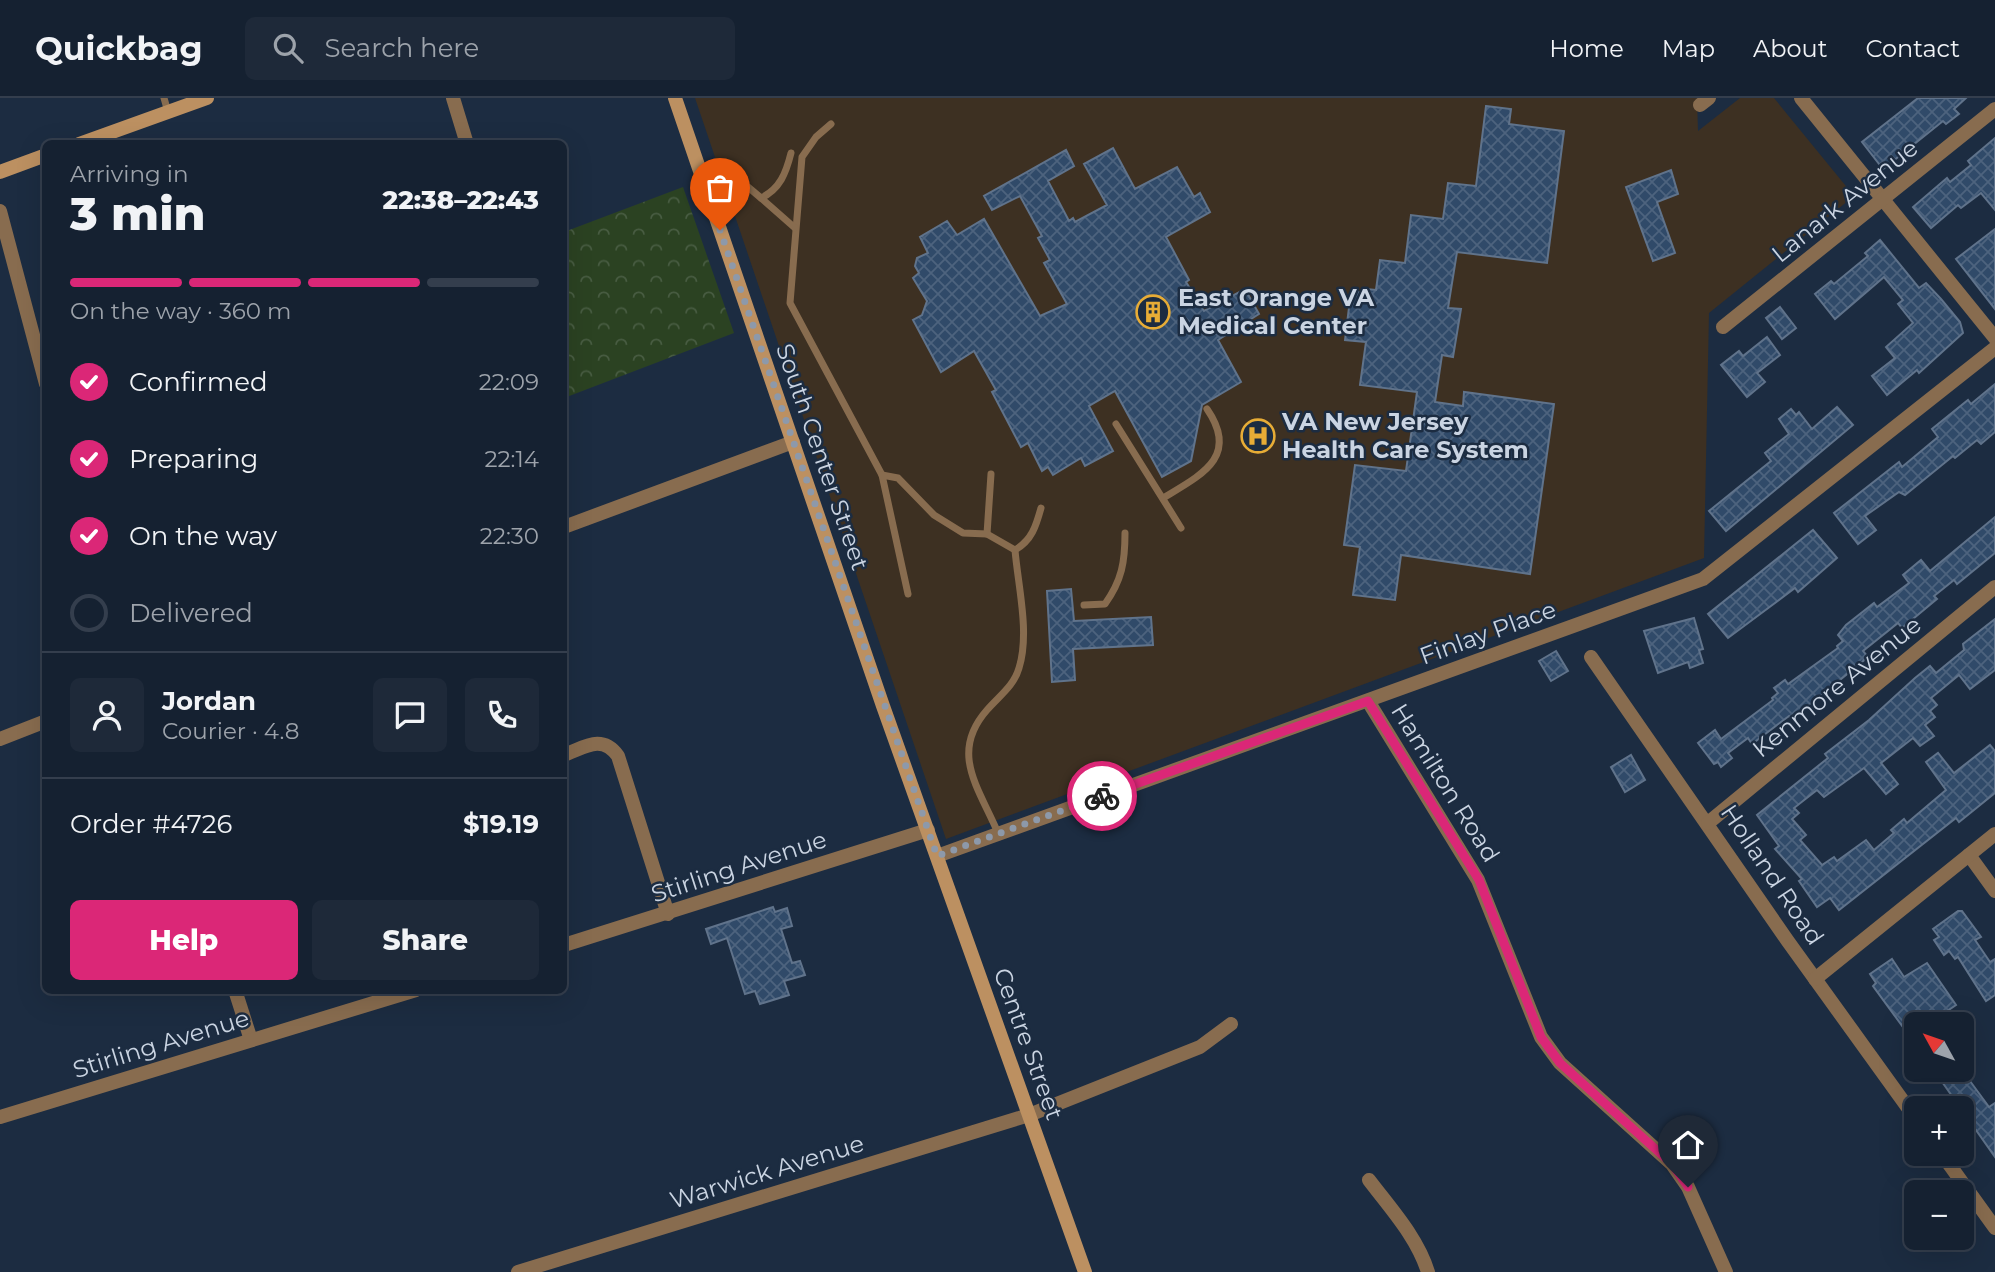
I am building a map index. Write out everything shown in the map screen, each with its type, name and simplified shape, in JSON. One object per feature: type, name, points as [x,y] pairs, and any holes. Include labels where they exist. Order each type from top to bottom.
[{"type":"main road","points":[[88,140],[166,105],[207,98]]},
{"type":"main road","name":"South Center Street","points":[[675,98],[928,830]]},
{"type":"main road","points":[[0,172],[42,156]]},
{"type":"main road","name":"Centre Street","points":[[928,830],[1085,1272]]},
{"type":"street","points":[[453,98],[466,140]]},
{"type":"street","points":[[1801,98],[1995,338]]},
{"type":"street","name":"Lanark Avenue","points":[[1723,327],[1885,200],[1995,109]]},
{"type":"street","points":[[0,211],[42,369]]},
{"type":"street","name":"Finlay Place","points":[[937,856],[1703,579],[1995,348]]},
{"type":"street","points":[[567,526],[793,442]]},
{"type":"street","name":"Kenmore Avenue","points":[[1708,823],[1995,587]]},
{"type":"street","name":"Holland Road","points":[[1591,657],[1904,1102]]},
{"type":"street","name":"Hamilton Road","points":[[1368,701],[1479,880],[1541,1037],[1560,1063],[1672,1164],[1688,1187],[1726,1272]]},
{"type":"street","points":[[0,738],[42,722]]},
{"type":"street","points":[[567,754],[597,741],[610,746],[621,762],[668,914]]},
{"type":"street","name":"Stirling Avenue","points":[[567,944],[928,830]]},
{"type":"street","points":[[1815,979],[1995,834]]},
{"type":"street","points":[[1969,855],[1995,891]]},
{"type":"street","points":[[236,994],[251,1040]]},
{"type":"street","name":"Stirling Avenue","points":[[0,1117],[403,994]]},
{"type":"street","name":"Warwick Avenue","points":[[518,1272],[1029,1115],[1200,1047],[1231,1024]]},
{"type":"street","points":[[1950,1166],[1995,1228]]},
{"type":"street","points":[[1369,1180],[1422,1253],[1428,1272]]},
{"type":"lane","points":[[831,124],[816,137],[802,157],[790,303],[882,475],[908,594]]},
{"type":"lane","points":[[761,198],[772,192],[787,172],[791,153]]},
{"type":"lane","points":[[748,187],[795,228]]},
{"type":"lane","points":[[1163,498],[1213,464],[1221,445],[1219,426],[1207,409]]},
{"type":"lane","points":[[1116,424],[1181,528]]},
{"type":"lane","points":[[987,534],[991,474]]},
{"type":"lane","points":[[882,475],[898,478],[934,515],[963,533],[987,534],[1015,550]]},
{"type":"lane","points":[[1015,550],[1024,545],[1035,530],[1041,508]]},
{"type":"lane","points":[[1084,605],[1105,604],[1117,586],[1125,564],[1125,533]]},
{"type":"lane","points":[[998,834],[969,765],[967,743],[975,724],[1012,684],[1024,651],[1015,550]]},
{"type":"shaded area","name":"VA New Jersey Health Care System","points":[[695,98],[1697,98],[1698,131],[1740,98],[1774,98],[1854,196],[1709,313],[1704,558],[946,839]]},
{"type":"green space","points":[[683,187],[734,333],[567,397],[567,231]]},
{"type":"building","points":[[1918,98],[1966,98],[1954,109],[1959,114],[1946,124],[1943,121],[1883,169],[1862,142]]},
{"type":"building","points":[[1486,106],[1511,109],[1509,124],[1564,131],[1547,263],[1457,252],[1448,308],[1461,309],[1453,357],[1442,355],[1435,402],[1463,406],[1464,392],[1554,404],[1530,574],[1401,555],[1395,600],[1353,595],[1360,547],[1344,545],[1355,465],[1406,471],[1417,392],[1360,385],[1366,342],[1345,340],[1351,291],[1366,293],[1367,289],[1376,290],[1380,260],[1405,263],[1411,215],[1443,219],[1448,183],[1476,186]]},
{"type":"building","points":[[1995,138],[1995,210],[1981,193],[1961,208],[1958,205],[1931,228],[1913,207],[1947,178],[1950,182],[1971,165],[1968,161]]},
{"type":"building","name":"East Orange VA Medical Center","points":[[1113,148],[1135,189],[1177,167],[1194,197],[1200,193],[1210,212],[1166,237],[1189,280],[1186,282],[1204,311],[1245,289],[1259,314],[1218,340],[1241,382],[1202,405],[1191,461],[1162,477],[1115,391],[1089,406],[1113,451],[1085,466],[1081,458],[1053,475],[1048,467],[1042,471],[1028,443],[1021,447],[992,392],[996,390],[974,351],[941,372],[913,320],[922,315],[927,301],[913,278],[919,273],[915,266],[917,258],[928,253],[920,237],[947,221],[957,235],[984,219],[1040,316],[1067,304],[1044,263],[1050,260],[1038,238],[1042,236],[1020,196],[992,210],[984,196],[1066,150],[1074,166],[1048,181],[1069,221],[1073,218],[1075,222],[1107,205],[1084,164]]},
{"type":"building","points":[[1671,170],[1678,194],[1657,202],[1675,253],[1653,261],[1626,187]]},
{"type":"building","points":[[1995,229],[1995,309],[1956,259]]},
{"type":"building","points":[[1880,240],[1919,288],[1926,283],[1941,299],[1960,322],[1963,333],[1919,373],[1917,370],[1887,395],[1872,376],[1895,358],[1886,347],[1913,323],[1898,304],[1903,300],[1884,277],[1835,319],[1815,294],[1831,281],[1834,284],[1868,256],[1865,253]]},
{"type":"building","points":[[1780,307],[1796,328],[1782,339],[1766,318]]},
{"type":"building","points":[[1767,337],[1780,355],[1757,373],[1765,382],[1747,397],[1721,365],[1739,351],[1743,356]]},
{"type":"building","points":[[1995,384],[1995,432],[1981,444],[1977,440],[1955,458],[1953,456],[1905,495],[1899,492],[1865,516],[1876,530],[1858,544],[1834,513],[1899,462],[1902,467],[1938,437],[1932,429],[1968,400],[1971,404]]},
{"type":"building","points":[[1837,407],[1853,425],[1726,531],[1709,511],[1771,461],[1765,453],[1789,434],[1779,419],[1791,409],[1796,415],[1799,412],[1812,429]]},
{"type":"building","points":[[1995,517],[1995,553],[1957,584],[1954,580],[1934,596],[1937,599],[1902,628],[1898,623],[1863,651],[1868,657],[1792,719],[1789,716],[1752,744],[1748,738],[1728,753],[1732,758],[1721,767],[1718,762],[1714,764],[1698,743],[1715,730],[1721,739],[1773,700],[1778,693],[1774,688],[1785,680],[1788,684],[1838,648],[1843,641],[1838,635],[1846,625],[1874,603],[1877,607],[1909,583],[1903,575],[1921,560],[1930,571]]},
{"type":"building","points":[[1813,530],[1837,558],[1798,592],[1795,588],[1728,638],[1708,614]]},
{"type":"building","points":[[1071,589],[1074,621],[1151,617],[1153,645],[1073,649],[1075,680],[1052,682],[1047,591]]},
{"type":"building","points":[[1694,618],[1703,649],[1699,650],[1703,663],[1690,668],[1688,662],[1658,673],[1644,631]]},
{"type":"building","points":[[1995,619],[1995,670],[1970,689],[1959,675],[1931,698],[1937,705],[1930,711],[1935,717],[1925,725],[1934,736],[1920,746],[1913,738],[1881,763],[1898,784],[1886,794],[1864,768],[1824,797],[1817,790],[1794,808],[1799,813],[1792,819],[1806,835],[1800,840],[1822,865],[1834,857],[1837,861],[1866,840],[1874,850],[1894,833],[1891,830],[1904,819],[1907,823],[1946,790],[1926,762],[1938,753],[1954,773],[1990,745],[1995,751],[1995,793],[1959,822],[1956,818],[1839,910],[1830,898],[1817,907],[1799,881],[1802,879],[1775,849],[1779,846],[1757,815],[1828,758],[1825,754],[1869,720],[1915,678],[1930,666],[1936,673],[1964,650],[1963,644]]},
{"type":"building","points":[[1556,651],[1568,671],[1551,681],[1539,661]]},
{"type":"building","points":[[1631,755],[1645,780],[1625,792],[1611,767]]},
{"type":"building","points":[[773,907],[775,912],[787,908],[792,926],[781,929],[792,963],[800,961],[805,975],[784,981],[789,995],[760,1004],[755,991],[745,994],[727,938],[711,944],[706,929]]},
{"type":"building","points":[[1958,911],[1962,911],[1981,937],[1975,940],[1990,962],[1995,959],[1995,995],[1986,1001],[1958,957],[1955,959],[1949,951],[1944,955],[1934,940],[1939,937],[1933,929]]},
{"type":"building","points":[[1892,959],[1904,977],[1927,963],[1956,1005],[1946,1012],[1904,1012],[1904,1029],[1873,986],[1876,983],[1870,974]]},
{"type":"building","points":[[1942,1082],[1971,1082],[1989,1107],[1995,1103],[1995,1157],[1974,1127],[1974,1096],[1952,1096]]},
{"type":"way so far","points":[[720,230],[937,856],[1102,796]]},
{"type":"place","name":"East Orange VA Medical Center","points":[[1153,312]]},
{"type":"place","name":"VA New Jersey Health Care System","points":[[1258,436]]},
{"type":"route","points":[[1102,796],[1368,701],[1479,880],[1541,1037],[1560,1063],[1672,1164],[1688,1187]]}]
